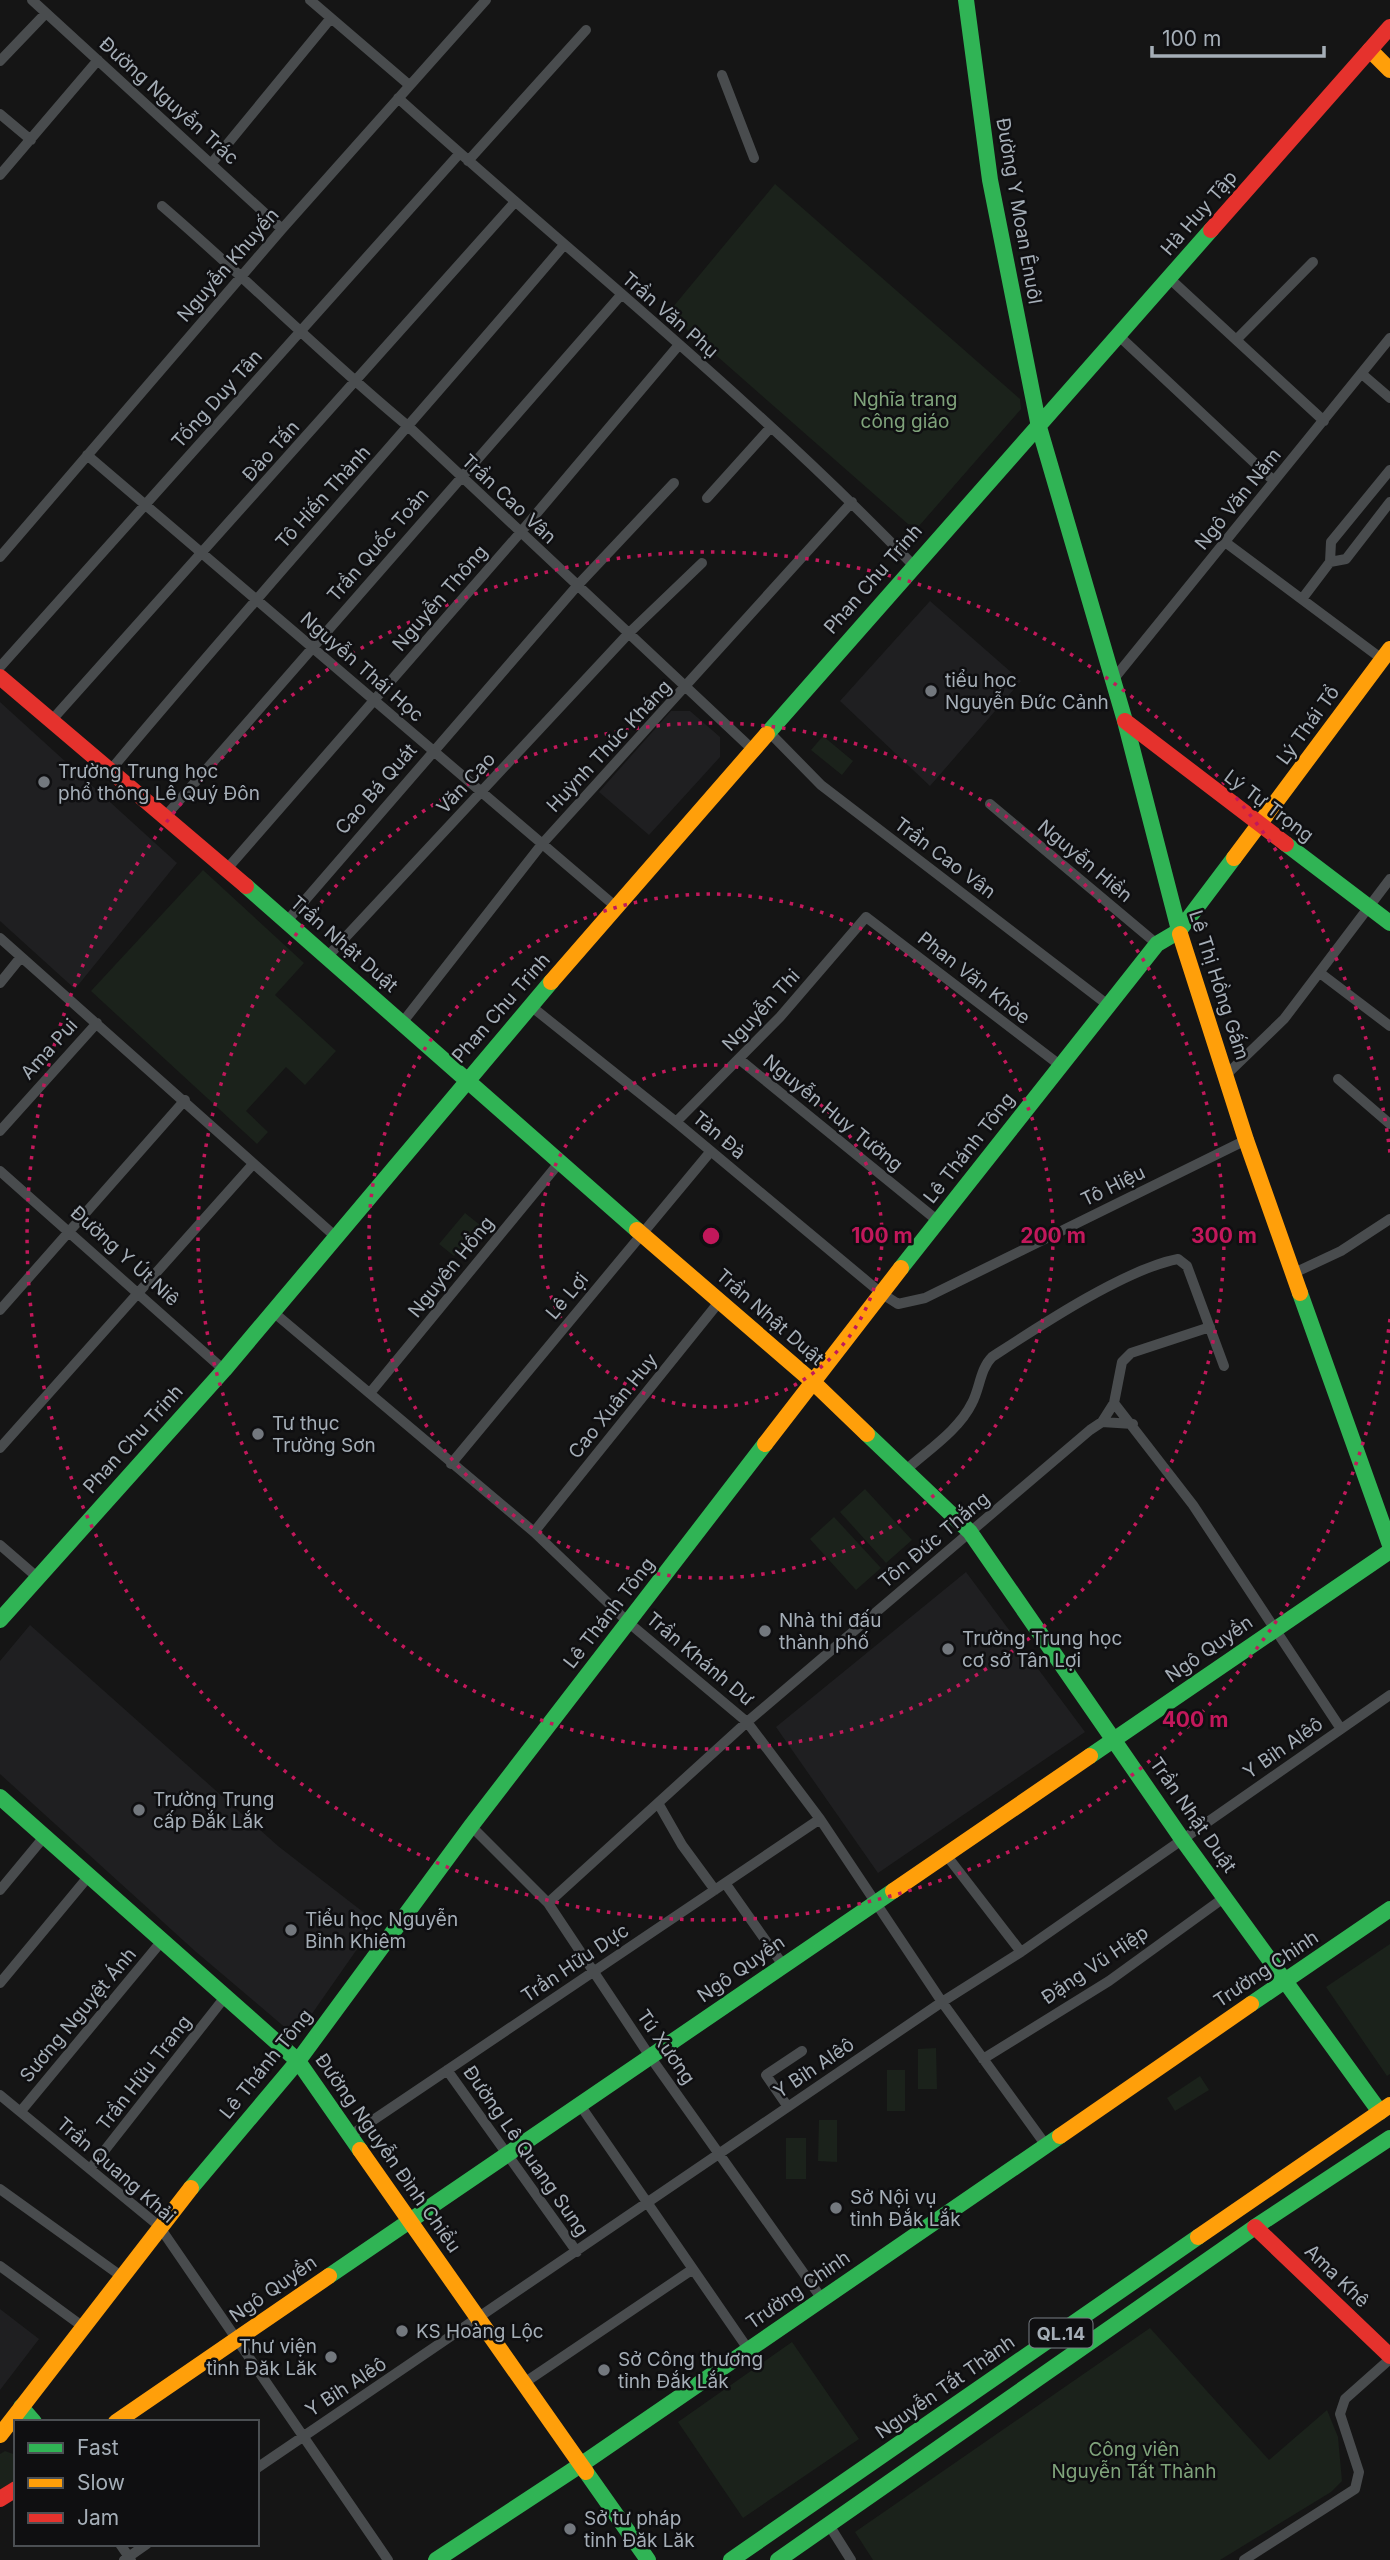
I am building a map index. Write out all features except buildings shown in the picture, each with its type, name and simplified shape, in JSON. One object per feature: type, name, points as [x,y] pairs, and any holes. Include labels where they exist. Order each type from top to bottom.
[{"type":"street","name":"Đường Nguyễn Trác","points":[[32,0],[282,229]]},
{"type":"street","points":[[310,0],[408,84]]},
{"type":"street","name":"Nguyễn Khuyến","points":[[0,557],[242,274],[408,84],[486,0]]},
{"type":"street","name":"Đường Y Moan Ênuôl","points":[[966,0],[990,180],[1039,427]]},
{"type":"street","points":[[0,61],[46,13]]},
{"type":"street","points":[[211,164],[331,18]]},
{"type":"street","name":"Hà Huy Tập","points":[[1039,427],[1390,27]]},
{"type":"street","name":"Tống Duy Tân","points":[[0,667],[144,504],[301,333],[586,30]]},
{"type":"street","points":[[1370,50],[1390,70]]},
{"type":"street","points":[[0,176],[98,61]]},
{"type":"street","points":[[722,75],[754,158]]},
{"type":"street","name":"Trần Văn Phụ","points":[[398,98],[771,427],[852,502],[913,565]]},
{"type":"street","points":[[0,114],[31,139]]},
{"type":"street","name":"Đào Tấn","points":[[51,722],[515,202]]},
{"type":"street","name":"Trần Cao Vân","points":[[162,206],[242,274],[301,333],[409,428],[752,749]]},
{"type":"street","name":"Tô Hiến Thành","points":[[109,772],[254,599],[409,428],[564,245]]},
{"type":"street","points":[[1236,340],[1313,262]]},
{"type":"street","points":[[1169,278],[1324,421]]},
{"type":"street","name":"Trần Quốc Toản","points":[[163,819],[460,476],[621,295]]},
{"type":"street","points":[[1119,336],[1274,481]]},
{"type":"street","name":"Ngô Văn Năm","points":[[1112,681],[1390,338]]},
{"type":"street","name":"Nguyễn Thông","points":[[226,870],[520,533],[678,346]]},
{"type":"street","points":[[1362,374],[1390,398]]},
{"type":"street","points":[[707,498],[771,427]]},
{"type":"street","name":"Phan Chu Trinh","points":[[0,1620],[224,1370],[615,906],[913,565],[1039,427]]},
{"type":"street","name":"Lê Thị Hồng Gấm","points":[[1039,427],[1125,721],[1179,931],[1246,1140],[1390,1545]]},
{"type":"street","name":"Nguyễn Thái Học","points":[[88,455],[615,906]]},
{"type":"street","points":[[1301,599],[1330,562],[1331,542],[1390,470]]},
{"type":"street","name":"Cao Bá Quát","points":[[287,921],[577,586],[674,483]]},
{"type":"street","name":"Huỳnh Thúc Kháng","points":[[402,1023],[542,844],[852,502]]},
{"type":"street","points":[[1330,562],[1346,558],[1390,502]]},
{"type":"street","points":[[1225,542],[1301,599],[1386,654]]},
{"type":"street","name":"Văn Cao","points":[[328,956],[629,633],[702,564]]},
{"type":"street","name":"Lý Thái Tổ","points":[[1260,825],[1386,654]]},
{"type":"street","name":"Trần Nhật Duật","points":[[0,677],[163,819],[328,956],[559,1163],[813,1382],[970,1532],[1182,1839],[1385,2108]]},
{"type":"street","name":"Lý Tự Trọng","points":[[1125,721],[1390,923]]},
{"type":"street","name":"Trần Cao Vân","points":[[768,731],[821,785],[1108,1005]]},
{"type":"street","name":"Nguyễn Hiền","points":[[990,804],[1157,944]]},
{"type":"street","name":"Lê Thánh Tông","points":[[0,2435],[159,2226],[298,2061],[471,1826],[881,1293],[1157,944],[1179,931],[1260,825]]},
{"type":"street","points":[[1226,1075],[1284,1019],[1390,879]]},
{"type":"street","name":"Nguyễn Thi","points":[[676,1122],[780,1017],[866,917]]},
{"type":"street","name":"Phan Văn Khòe","points":[[866,917],[1061,1066]]},
{"type":"street","points":[[0,938],[336,1237]]},
{"type":"street","points":[[0,983],[21,957]]},
{"type":"street","points":[[1320,973],[1390,1026]]},
{"type":"street","name":"Tản Đà","points":[[532,1007],[676,1122],[881,1293]]},
{"type":"street","name":"Ama Pui","points":[[0,1131],[97,1023]]},
{"type":"street","name":"Nguyễn Huy Tưởng","points":[[739,1059],[939,1221]]},
{"type":"street","points":[[1338,1079],[1390,1124]]},
{"type":"street","points":[[0,1310],[185,1100]]},
{"type":"street","name":"Tô Hiệu","points":[[881,1293],[898,1304],[925,1298],[1246,1140]]},
{"type":"street","name":"Lê Lợi","points":[[451,1464],[711,1151]]},
{"type":"street","name":"Nguyên Hồng","points":[[370,1394],[559,1163]]},
{"type":"street","points":[[0,1448],[253,1164]]},
{"type":"street","name":"Đường Y Út Niê","points":[[0,1171],[71,1231],[224,1370]]},
{"type":"street","points":[[1294,1273],[1340,1251],[1390,1219]]},
{"type":"street","points":[[906,1470],[960,1421],[972,1404],[984,1368],[992,1357],[1128,1277],[1174,1260],[1183,1261],[1224,1366]]},
{"type":"street","name":"Cao Xuân Huy","points":[[534,1532],[719,1302]]},
{"type":"street","name":"Trần Khánh Dư","points":[[272,1311],[534,1532],[629,1623],[747,1722],[820,1819],[942,2002],[1045,2144]]},
{"type":"street","points":[[1210,1328],[1131,1353],[1122,1362],[1117,1375],[1114,1403],[1133,1424],[1193,1505],[1341,1729]]},
{"type":"street","name":"Tôn Đức Thắng","points":[[548,1903],[747,1722],[1102,1422],[1114,1403]]},
{"type":"street","points":[[1102,1422],[1133,1424]]},
{"type":"street","points":[[0,1545],[37,1577]]},
{"type":"street","name":"Ngô Quyền","points":[[119,2420],[1390,1551]]},
{"type":"street","name":"Y Bih Alêô","points":[[259,2467],[479,2320],[942,2002],[1021,1952],[1390,1695]]},
{"type":"street","name":"Đường Nguyễn Đình Chiểu","points":[[0,1797],[298,2061],[648,2560]]},
{"type":"street","points":[[658,1803],[682,1845],[720,1886],[783,1965]]},
{"type":"street","name":"Trần Hữu Dực","points":[[351,2135],[820,1819]]},
{"type":"street","name":"Tú Xương","points":[[471,1826],[548,1903],[650,2057],[721,2153],[822,2299]]},
{"type":"street","points":[[0,1889],[44,1837]]},
{"type":"street","points":[[947,1856],[1021,1952]]},
{"type":"street","points":[[0,1983],[88,1877]]},
{"type":"street","name":"Đặng Vũ Hiệp","points":[[983,2059],[1109,1981],[1225,1897]]},
{"type":"street","name":"Trường Chinh","points":[[436,2560],[582,2464],[1390,1909]]},
{"type":"street","name":"Sương Nguyệt Ánh","points":[[21,2111],[161,1942]]},
{"type":"street","name":"Trần Hữu Trang","points":[[90,2169],[225,1997]]},
{"type":"street","points":[[788,2107],[766,2075],[802,2051]]},
{"type":"street","name":"Đường Lê Quang Sung","points":[[447,2070],[577,2252]]},
{"type":"street","name":"Trần Quang Khải","points":[[0,2095],[159,2226],[388,2560]]},
{"type":"street","points":[[580,2105],[748,2349]]},
{"type":"street","name":"Nguyễn Tất Thành","points":[[731,2560],[1385,2108]]},
{"type":"street","name":"QL.14","points":[[778,2560],[1255,2227],[1390,2138]]},
{"type":"street","points":[[0,2189],[121,2276]]},
{"type":"street","name":"Ama Khê","points":[[1241,2208],[1255,2227],[1390,2358]]},
{"type":"street","points":[[0,2266],[82,2326]]},
{"type":"street","points":[[524,2383],[693,2269]]},
{"type":"street","points":[[1244,2560],[1355,2489],[1359,2472],[1340,2414],[1345,2399],[1390,2358]]},
{"type":"street","points":[[21,2407],[32,2420]]},
{"type":"street","points":[[816,2503],[851,2560]]},
{"type":"street","points":[[128,2559],[144,2546]]},
{"type":"shaded area","name":"tiểu học Nguyễn Đức Cảnh","points":[[930,601],[1021,681],[930,786],[840,701]]},
{"type":"shaded area","name":"Trường Trung học phổ thông Lê Quý Đôn","points":[[0,702],[177,863],[75,989],[0,921]]},
{"type":"shaded area","points":[[671,711],[690,711],[720,737],[720,757],[649,835],[599,792]]},
{"type":"shaded area","name":"Trường Trung học cơ sở Tân Lợi","points":[[966,1572],[1085,1732],[878,1873],[776,1727]]},
{"type":"shaded area","name":"Trường Trung cấp Đắk Lắk","points":[[30,1625],[278,1846],[376,1922],[302,2028],[288,2030],[195,1951],[0,1774],[0,1661]]},
{"type":"shaded area","points":[[0,2309],[39,2339],[0,2390]]},
{"type":"green space","name":"Nghĩa trang công giáo","points":[[775,184],[1020,399],[1021,409],[919,526],[908,524],[668,313]]},
{"type":"green space","points":[[823,736],[853,761],[842,775],[811,750]]},
{"type":"green space","points":[[203,870],[304,963],[275,995],[336,1051],[305,1085],[286,1067],[246,1111],[268,1132],[257,1144],[91,991]]},
{"type":"green space","points":[[465,1213],[480,1225],[454,1256],[439,1244]]},
{"type":"green space","points":[[865,1489],[912,1540],[886,1563],[840,1512]]},
{"type":"green space","points":[[834,1517],[881,1568],[856,1590],[810,1539]]},
{"type":"green space","points":[[1390,1944],[1390,2074],[1387,2076],[1326,1987]]},
{"type":"green space","points":[[936,2048],[937,2089],[918,2089],[918,2049]]},
{"type":"green space","points":[[887,2070],[905,2070],[905,2111],[887,2111]]},
{"type":"green space","points":[[1200,2076],[1209,2090],[1175,2111],[1167,2098]]},
{"type":"green space","points":[[819,2120],[837,2120],[837,2162],[818,2161]]},
{"type":"green space","points":[[786,2138],[806,2138],[806,2179],[786,2179]]},
{"type":"green space","name":"Công viên Nguyễn Tất Thành","points":[[1150,2328],[1269,2460],[1327,2410],[1338,2437],[1342,2481],[1331,2492],[1220,2560],[873,2560],[855,2532]]},
{"type":"green space","points":[[792,2342],[859,2439],[743,2518],[678,2422]]},
{"type":"green space","points":[[5,2451],[14,2454],[14,2482],[0,2493],[0,2454]]},
{"type":"traffic: fast","points":[[966,0],[990,180],[1039,427],[1125,721],[1180,934]]},
{"type":"traffic: fast","points":[[767,734],[1211,230]]},
{"type":"traffic: fast","points":[[1286,844],[1390,923]]},
{"type":"traffic: fast","points":[[901,1268],[1157,944],[1179,931],[1234,858]]},
{"type":"traffic: fast","points":[[246,886],[637,1230]]},
{"type":"traffic: fast","points":[[0,1620],[224,1370],[551,982]]},
{"type":"traffic: fast","points":[[1300,1293],[1390,1545]]},
{"type":"traffic: fast","points":[[867,1434],[970,1532],[1182,1839],[1380,2112]]},
{"type":"traffic: fast","points":[[191,2188],[298,2061],[471,1826],[765,1444]]},
{"type":"traffic: fast","points":[[1090,1756],[1390,1551]]},
{"type":"traffic: fast","points":[[0,1797],[298,2061],[360,2150]]},
{"type":"traffic: fast","points":[[329,2276],[893,1891]]},
{"type":"traffic: fast","points":[[1251,2004],[1390,1909]]},
{"type":"traffic: fast","points":[[436,2560],[582,2464],[1060,2136]]},
{"type":"traffic: fast","points":[[778,2560],[1255,2227],[1390,2138]]},
{"type":"traffic: fast","points":[[731,2560],[1198,2237]]},
{"type":"traffic: fast","points":[[21,2407],[32,2420]]},
{"type":"traffic: fast","points":[[586,2472],[648,2560]]},
{"type":"traffic: slow","points":[[1370,50],[1390,70]]},
{"type":"traffic: slow","points":[[1234,858],[1390,649]]},
{"type":"traffic: slow","points":[[551,982],[767,734]]},
{"type":"traffic: slow","points":[[1180,934],[1246,1140],[1300,1293]]},
{"type":"traffic: slow","points":[[637,1230],[813,1382],[867,1434]]},
{"type":"traffic: slow","points":[[765,1444],[901,1268]]},
{"type":"traffic: slow","points":[[893,1891],[1090,1756]]},
{"type":"traffic: slow","points":[[1060,2136],[1251,2004]]},
{"type":"traffic: slow","points":[[1198,2237],[1390,2105]]},
{"type":"traffic: slow","points":[[360,2150],[586,2472]]},
{"type":"traffic: slow","points":[[0,2435],[191,2188]]},
{"type":"traffic: slow","points":[[119,2420],[329,2276]]},
{"type":"traffic: jam","points":[[1211,230],[1390,27]]},
{"type":"traffic: jam","points":[[0,677],[246,886]]},
{"type":"traffic: jam","points":[[1125,721],[1286,844]]},
{"type":"traffic: jam","points":[[1255,2227],[1390,2356]]},
{"type":"traffic: jam","points":[[0,2499],[14,2490]]},
{"type":"place","name":"tiểu học Nguyễn Đức Cảnh","points":[[931,691]]},
{"type":"place","name":"Trường Trung học phổ thông Lê Quý Đôn","points":[[44,782]]},
{"type":"place","name":"Tư thục Trường Sơn","points":[[258,1434]]},
{"type":"place","name":"Nhà thi đấu thành phố","points":[[765,1631]]},
{"type":"place","name":"Trường Trung học cơ sở Tân Lợi","points":[[948,1649]]},
{"type":"place","name":"Trường Trung cấp Đắk Lắk","points":[[139,1810]]},
{"type":"place","name":"Tiểu học Nguyễn Bỉnh Khiêm","points":[[291,1930]]},
{"type":"place","name":"Sở Nội vụ tỉnh Đắk Lắk","points":[[836,2208]]},
{"type":"place","name":"KS Hoàng Lộc","points":[[402,2331]]},
{"type":"place","name":"Thư viện tỉnh Đăk Lăk","points":[[331,2357]]},
{"type":"place","name":"Sở Công thương tỉnh Đắk Lắk","points":[[604,2370]]},
{"type":"place","name":"Sở tư pháp tỉnh Đăk Lăk","points":[[570,2529]]}]
